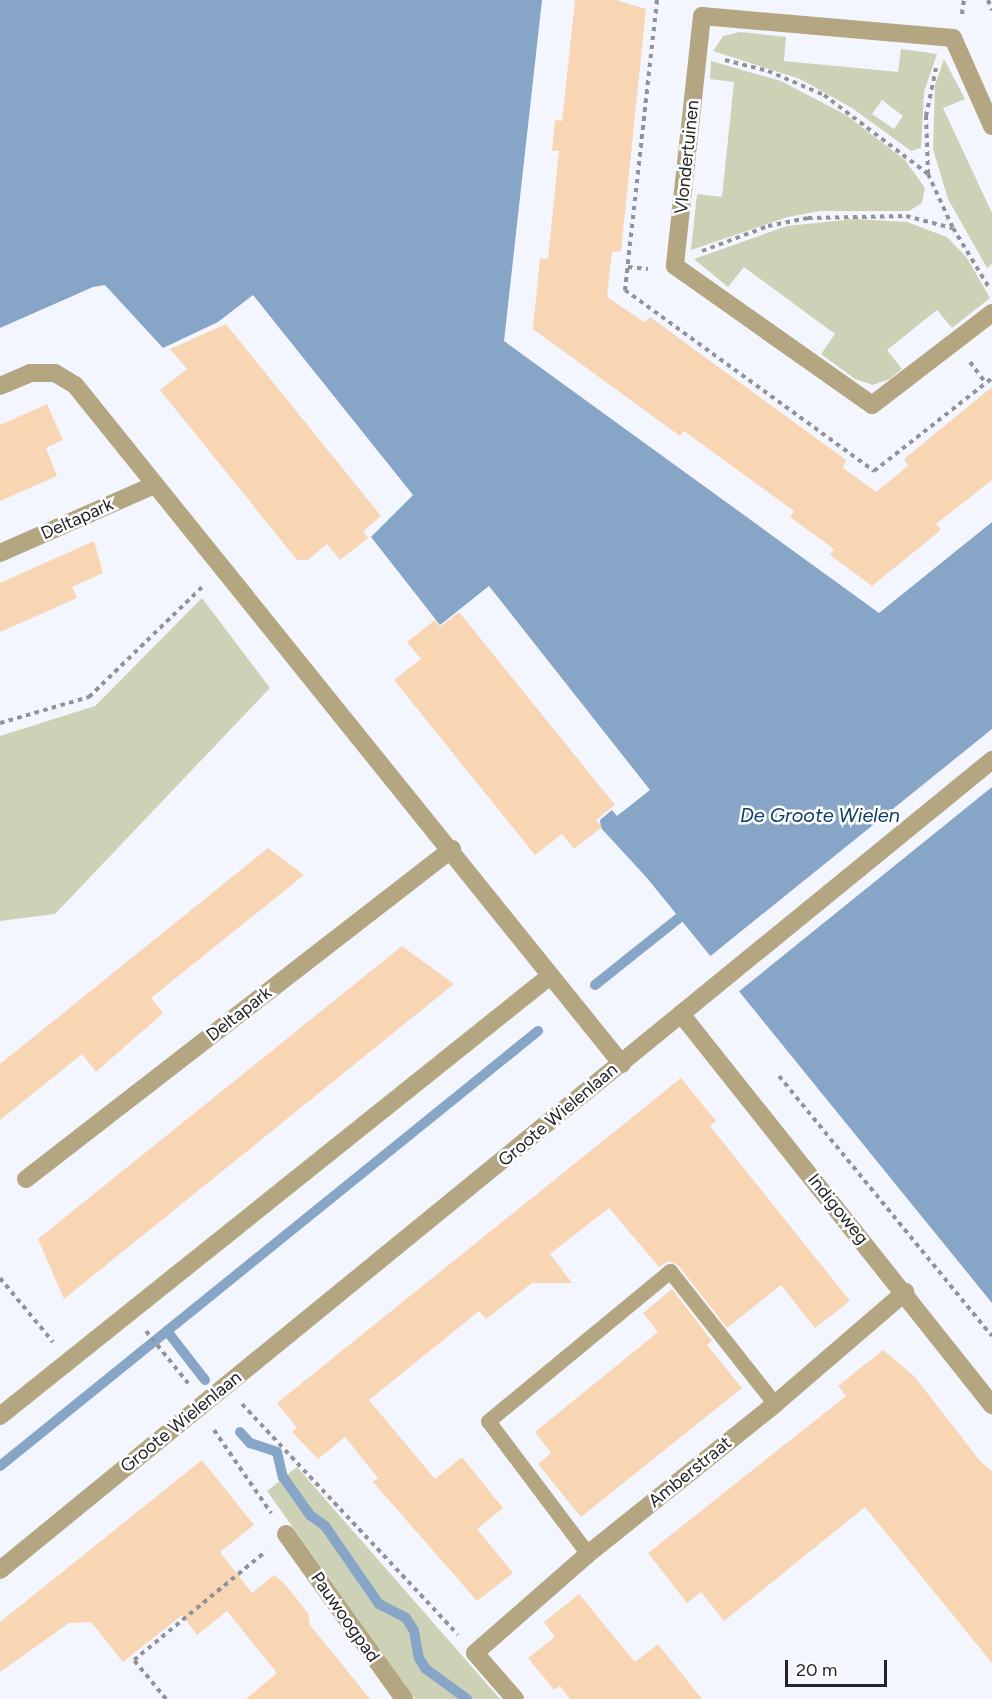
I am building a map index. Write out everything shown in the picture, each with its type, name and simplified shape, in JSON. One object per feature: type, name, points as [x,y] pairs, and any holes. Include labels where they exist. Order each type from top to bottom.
[{"type":"street","name":"Vlondertuinen","points":[[989,321],[872,405],[675,266],[702,16],[953,38],[992,126]]},
{"type":"street","points":[[0,386],[30,373],[55,373],[75,385],[452,849],[550,976],[0,1416]]},
{"type":"street","name":"Deltapark","points":[[0,553],[154,485]]},
{"type":"street","points":[[622,1064],[717,982],[992,760]]},
{"type":"street","name":"Deltapark","points":[[26,1179],[452,849]]},
{"type":"street","name":"Groote Wielenlaan","points":[[0,1570],[201,1404],[622,1064],[550,976]]},
{"type":"street","name":"Indigoweg","points":[[681,1014],[905,1292],[992,1406]]},
{"type":"street","name":"Amberstraat","points":[[475,1653],[588,1554],[775,1404],[905,1292]]},
{"type":"street","name":"Pauwoogpad","points":[[286,1534],[404,1699]]},
{"type":"street","points":[[475,1653],[515,1699]]},
{"type":"lane","points":[[588,1554],[488,1421],[670,1271],[775,1404]]},
{"type":"path","points":[[988,0],[992,10]]},
{"type":"path","points":[[940,56],[926,116],[928,174],[953,228],[992,292]]},
{"type":"path","points":[[715,58],[768,71],[824,95],[928,174]]},
{"type":"path","points":[[693,254],[768,226],[808,218],[906,216],[953,228]]},
{"type":"path","points":[[0,723],[89,697],[222,568]]},
{"type":"path","points":[[779,1076],[992,1335]]},
{"type":"path","points":[[0,1278],[70,1360]]},
{"type":"path","points":[[149,1334],[201,1404],[286,1534],[134,1660],[166,1699]]},
{"type":"path","points":[[226,1386],[475,1653]]},
{"type":"green space","points":[[740,32],[786,37],[784,61],[898,72],[901,49],[937,54],[924,92],[921,148],[911,151],[852,108],[800,79],[713,51],[723,36]],"holes":[[[882,100],[903,116],[894,129],[872,114]]]},
{"type":"green space","points":[[944,59],[965,99],[943,108],[992,213],[992,264],[987,268],[948,199],[933,149],[935,85]]},
{"type":"green space","points":[[711,61],[781,81],[846,115],[905,160],[925,188],[922,203],[909,211],[820,211],[788,217],[691,250],[697,194],[722,197],[734,82],[710,79]]},
{"type":"green space","points":[[855,219],[907,222],[947,237],[967,258],[990,298],[952,328],[937,310],[887,350],[902,369],[890,379],[873,385],[855,379],[821,354],[835,334],[744,267],[728,287],[694,259],[787,226]]},
{"type":"green space","points":[[202,598],[270,688],[55,914],[0,921],[0,736],[95,706]]},
{"type":"green space","points":[[297,1467],[500,1699],[415,1699],[267,1491]]},
{"type":"water","name":"De Groote Wielen","points":[[0,0],[542,0],[504,341],[879,613],[992,522],[992,1303],[647,878],[601,828],[600,820],[612,810],[617,816],[650,790],[489,586],[440,625],[371,537],[413,495],[253,295],[218,322],[163,348],[105,285],[93,287],[0,328]]},
{"type":"pier","points":[[992,729],[992,787],[737,993],[708,958]]},
{"type":"building","points":[[575,0],[616,0],[646,9],[621,251],[612,252],[607,297],[644,322],[650,317],[846,460],[843,468],[876,492],[908,466],[904,459],[992,387],[992,480],[936,524],[941,530],[872,586],[830,555],[834,549],[790,517],[794,511],[684,431],[680,436],[533,329],[540,258],[548,259],[559,151],[552,151],[555,120],[562,121]]},
{"type":"building","points":[[226,324],[381,516],[363,531],[368,538],[340,560],[327,544],[308,560],[297,560],[160,390],[187,369],[170,349]]},
{"type":"building","points":[[47,404],[63,440],[46,448],[57,476],[0,501],[0,425]]},
{"type":"building","points":[[94,541],[103,573],[72,587],[77,598],[0,632],[0,583]]},
{"type":"building","points":[[459,612],[615,805],[596,820],[602,827],[574,849],[562,834],[535,855],[394,680],[421,659],[407,642],[435,620],[440,627]]},
{"type":"building","points":[[268,848],[304,875],[151,998],[163,1013],[96,1072],[82,1054],[0,1120],[0,1064]]},
{"type":"building","points":[[402,946],[454,984],[64,1299],[38,1239]]},
{"type":"building","points":[[681,1078],[716,1121],[710,1126],[850,1301],[815,1328],[781,1285],[727,1328],[678,1265],[669,1261],[659,1267],[609,1208],[550,1254],[572,1283],[532,1283],[486,1319],[479,1311],[369,1400],[435,1479],[462,1457],[503,1508],[477,1529],[513,1573],[477,1601],[373,1482],[378,1478],[345,1437],[318,1459],[292,1432],[297,1428],[277,1403]]},
{"type":"building","points":[[672,1289],[712,1341],[707,1345],[742,1388],[581,1517],[538,1464],[551,1453],[535,1432],[658,1332],[643,1313]]},
{"type":"building","points":[[883,1350],[914,1376],[980,1461],[992,1471],[992,1663],[865,1507],[724,1621],[701,1592],[687,1603],[648,1553],[846,1396],[838,1386]]},
{"type":"building","points":[[202,1460],[254,1525],[220,1552],[252,1593],[274,1575],[283,1582],[308,1613],[310,1625],[370,1699],[246,1699],[277,1673],[227,1611],[197,1635],[182,1615],[123,1662],[91,1622],[69,1623],[0,1672],[0,1622]]},
{"type":"building","points":[[579,1594],[635,1662],[658,1644],[702,1699],[570,1699],[560,1686],[554,1690],[528,1658],[555,1637],[544,1622]]},
{"type":"waterway","points":[[595,985],[679,918]]},
{"type":"waterway","points":[[0,1466],[538,1031]]},
{"type":"waterway","points":[[167,1331],[205,1380]]},
{"type":"waterway","points":[[240,1432],[250,1443],[277,1452],[283,1477],[310,1515],[325,1526],[379,1604],[406,1618],[414,1631],[419,1658],[426,1669],[467,1699]]}]
